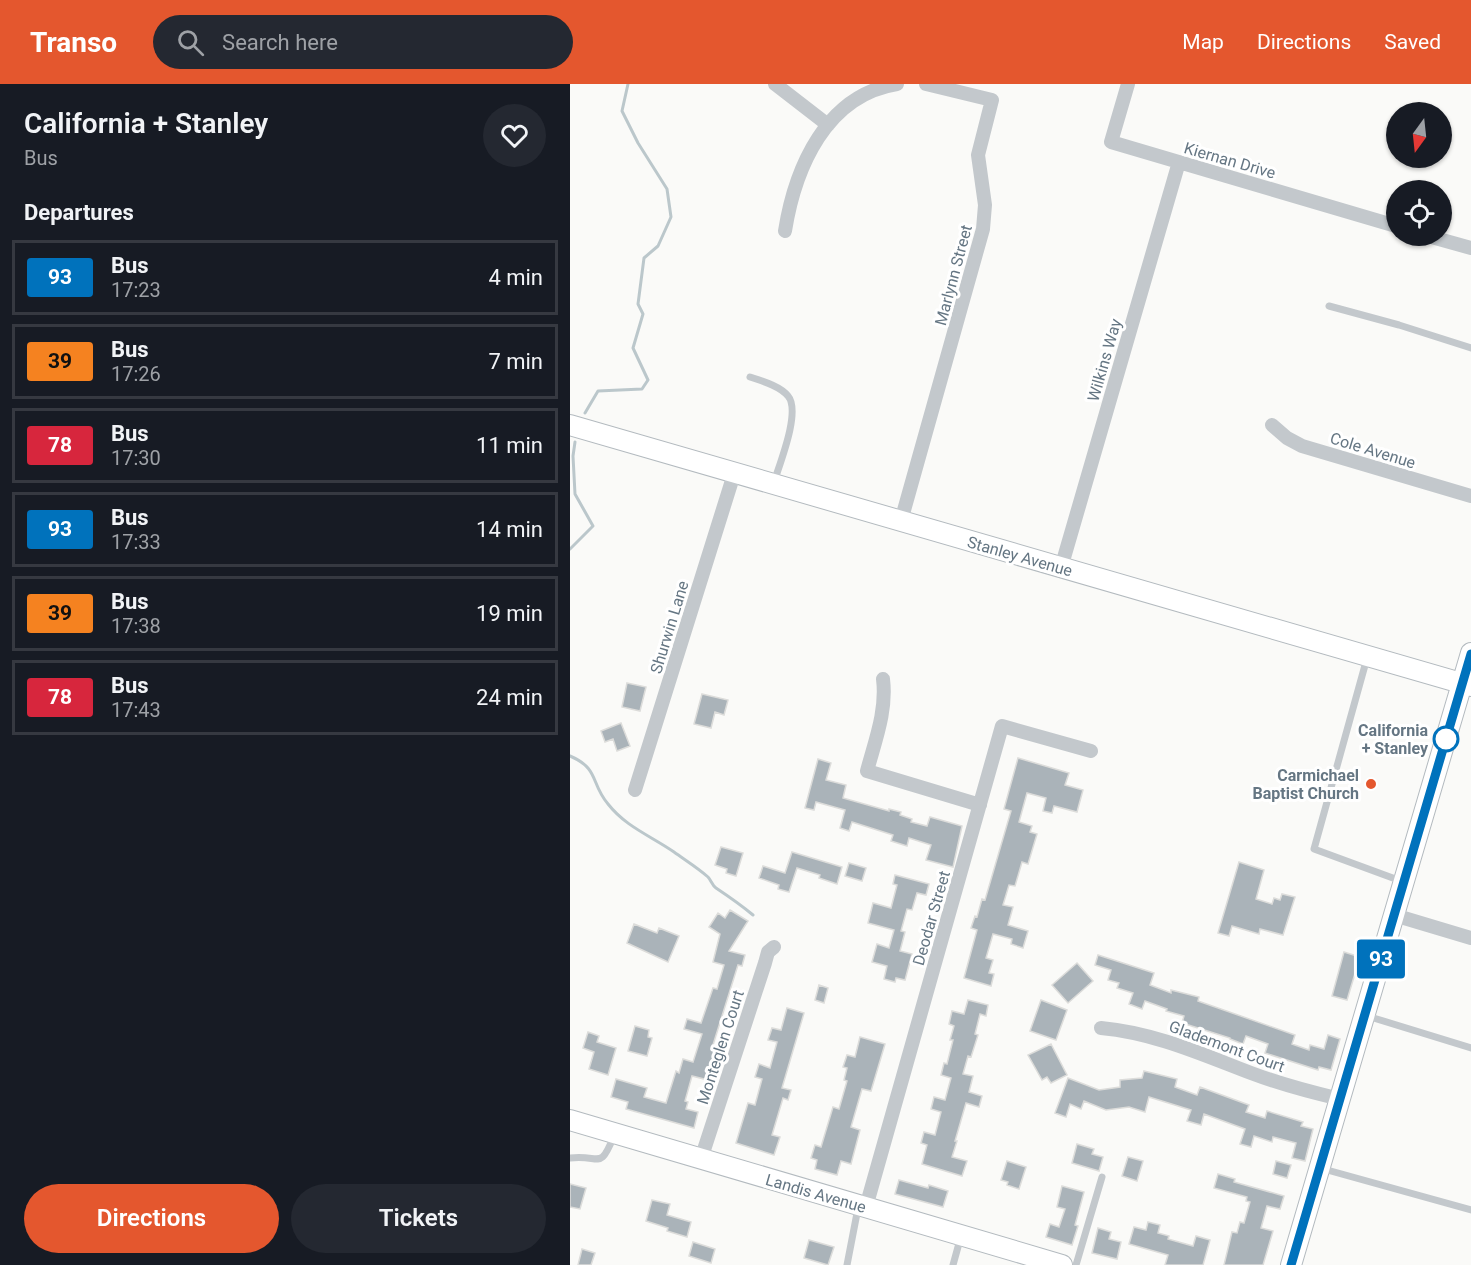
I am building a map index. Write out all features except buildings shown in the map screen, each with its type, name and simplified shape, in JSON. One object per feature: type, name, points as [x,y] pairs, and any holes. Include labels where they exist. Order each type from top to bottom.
[{"type":"street","points":[[775,84],[828,125]]},
{"type":"street","points":[[785,231],[794,188],[801,169],[809,152],[828,125],[840,112],[861,96],[878,88],[897,84]]},
{"type":"street","name":"Marlynn Street","points":[[901,521],[986,213],[978,156],[992,100],[926,84]]},
{"type":"street","name":"Kiernan Drive","points":[[1128,84],[1111,142],[1386,223]]},
{"type":"street","name":"Wilkins Way","points":[[1061,568],[1179,162]]},
{"type":"street","points":[[1452,243],[1471,248]]},
{"type":"street","name":"Stanley Avenue","points":[[570,425],[1467,684]]},
{"type":"street","name":"Cole Avenue","points":[[1272,425],[1287,438],[1302,446],[1471,496]]},
{"type":"street","name":"Shurwin Lane","points":[[635,790],[734,474]]},
{"type":"street","points":[[1291,1265],[1394,915],[1467,684],[1471,653]]},
{"type":"street","points":[[883,679],[883,711],[867,771],[980,804]]},
{"type":"street","name":"Deodar Street","points":[[862,1206],[1002,726],[1091,751]]},
{"type":"street","points":[[1394,915],[1471,938]]},
{"type":"street","name":"Monteglen Court","points":[[701,1159],[768,952],[774,947]]},
{"type":"street","name":"Glademont Court","points":[[1101,1029],[1162,1040],[1199,1051],[1284,1084],[1340,1099]]},
{"type":"street","name":"Landis Avenue","points":[[570,1120],[961,1235],[1017,1256],[1062,1265]]},
{"type":"lane","points":[[1329,306],[1471,348]]},
{"type":"lane","points":[[750,377],[770,384],[788,395],[793,404],[792,422],[773,484]]},
{"type":"lane","points":[[1368,655],[1314,849],[1404,882]]},
{"type":"lane","points":[[1365,1015],[1471,1048]]},
{"type":"lane","points":[[570,1158],[599,1160],[605,1156],[615,1133]]},
{"type":"lane","points":[[1320,1167],[1471,1210]]},
{"type":"lane","points":[[1076,1265],[1102,1177]]},
{"type":"lane","points":[[847,1265],[852,1233],[862,1206]]},
{"type":"lane","points":[[953,1265],[961,1235]]},
{"type":"waterway","points":[[585,413],[598,391],[642,389],[648,380],[633,348],[643,314],[638,304],[644,258],[658,246],[671,217],[667,189],[638,143],[622,111],[628,84]]},
{"type":"waterway","points":[[570,549],[593,526],[575,494],[573,456],[575,442]]},
{"type":"waterway","points":[[570,756],[586,766],[594,777],[602,796],[623,819],[696,867],[716,888],[753,915]]},
{"type":"bus line","name":"93","points":[[1291,1265],[1471,654]]},
{"type":"place","name":"California + Stanley","points":[[1446,739]]},
{"type":"place","name":"Carmichael Baptist Church","points":[[1371,784]]}]
